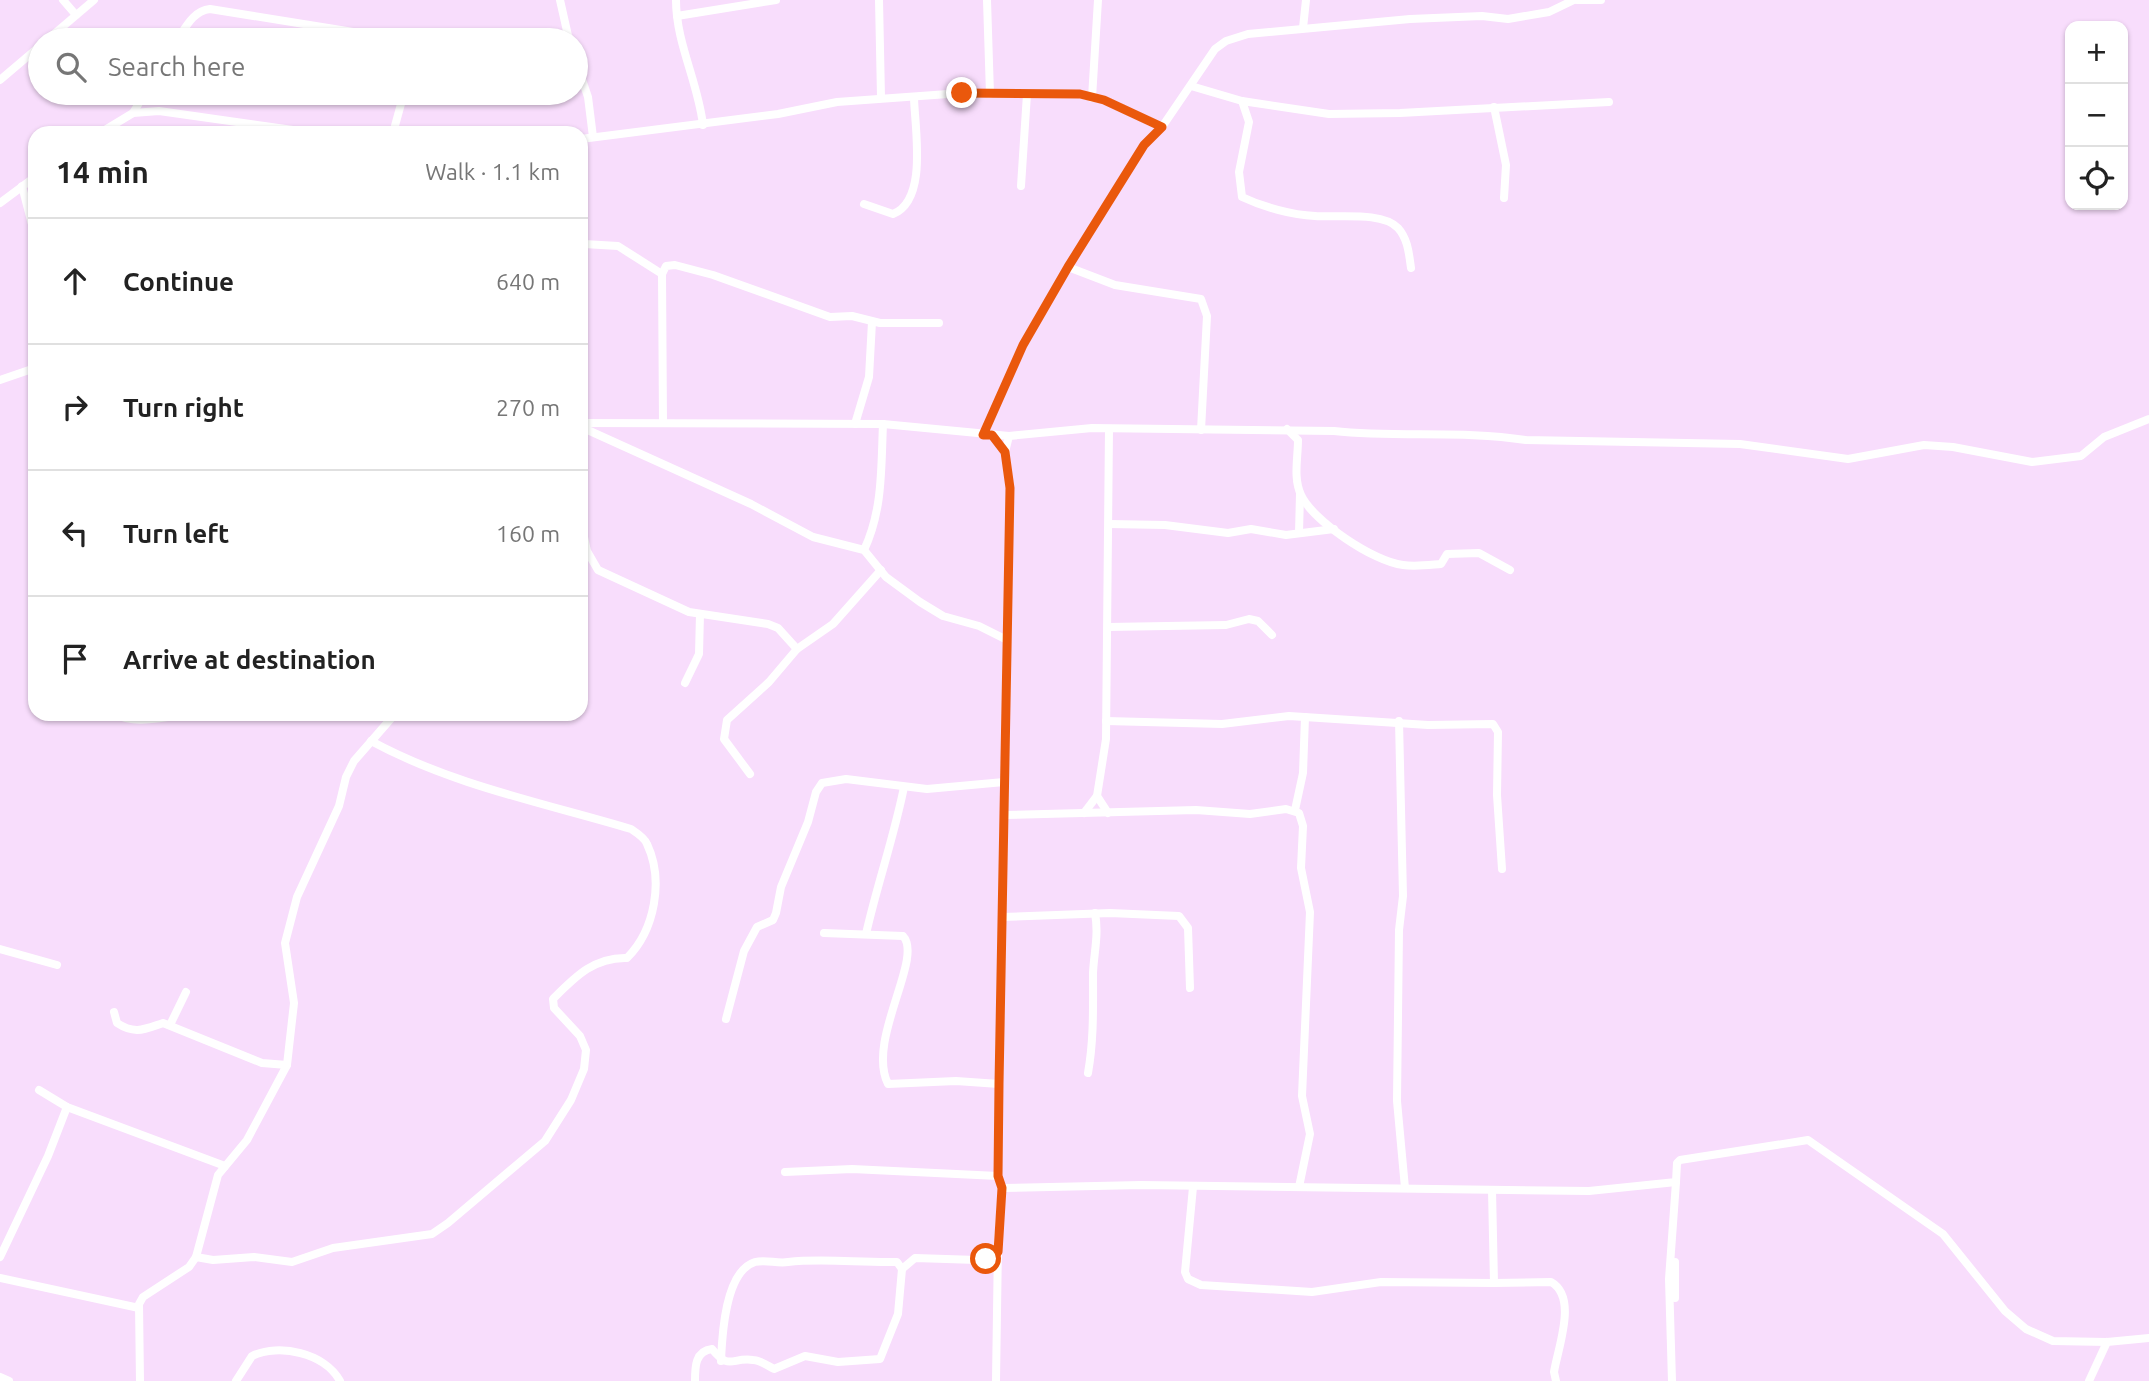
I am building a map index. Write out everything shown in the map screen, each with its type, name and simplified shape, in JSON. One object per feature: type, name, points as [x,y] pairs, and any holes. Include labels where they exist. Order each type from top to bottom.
[{"type":"street","points":[[63,0],[75,15]]},
{"type":"street","points":[[60,28],[93,0]]},
{"type":"street","points":[[560,0],[566,28]]},
{"type":"street","points":[[676,0],[677,16],[701,104],[702,125]]},
{"type":"street","points":[[677,16],[776,0]]},
{"type":"street","points":[[879,0],[881,97]]},
{"type":"street","points":[[987,0],[990,94]]},
{"type":"street","points":[[1091,98],[1098,0]]},
{"type":"street","points":[[1303,28],[1306,0]]},
{"type":"street","points":[[987,435],[1023,345],[1068,267],[1144,145],[1162,127],[1175,104],[1191,86],[1215,49],[1226,41],[1248,34],[1410,19],[1482,16],[1508,19],[1549,12],[1575,0],[1601,0]]},
{"type":"street","points":[[186,28],[200,10],[210,9],[328,28]]},
{"type":"street","points":[[0,80],[28,56]]},
{"type":"street","points":[[1191,86],[1242,101],[1329,114],[1609,102]]},
{"type":"street","points":[[588,138],[702,125],[881,97],[990,94],[1080,94],[1162,127]]},
{"type":"street","points":[[1021,186],[1027,94]]},
{"type":"street","points":[[864,204],[893,214],[905,209],[912,197],[916,180],[915,98]]},
{"type":"street","points":[[1242,101],[1249,122],[1239,172],[1242,197],[1266,206],[1314,216],[1354,215],[1389,221],[1404,235],[1411,268]]},
{"type":"street","points":[[588,104],[593,137]]},
{"type":"street","points":[[133,113],[138,105]]},
{"type":"street","points":[[395,126],[401,105]]},
{"type":"street","points":[[1494,107],[1506,164],[1504,198]]},
{"type":"street","points":[[112,126],[133,113],[159,111],[260,126]]},
{"type":"street","points":[[0,202],[28,182]]},
{"type":"street","points":[[22,186],[28,209]]},
{"type":"street","points":[[588,244],[618,246],[662,274]]},
{"type":"street","points":[[663,423],[662,274],[666,266],[676,265],[713,275],[825,316],[852,316],[872,322],[939,323]]},
{"type":"street","points":[[1068,267],[1115,285],[1201,299],[1207,316],[1201,430]]},
{"type":"street","points":[[855,424],[869,377],[872,322]]},
{"type":"street","points":[[0,380],[28,370]]},
{"type":"street","points":[[588,426],[663,423],[884,424],[1009,436],[1109,429],[1287,429],[1369,435],[1489,435],[1526,440],[1740,444],[1848,459],[1924,445],[1954,447],[2032,462],[2081,456],[2104,437],[2149,419]]},
{"type":"street","points":[[864,550],[879,507],[884,424]]},
{"type":"street","points":[[588,429],[751,504],[813,537],[864,550],[898,588],[943,616],[979,626],[1007,640]]},
{"type":"street","points":[[1084,813],[1097,796],[1106,721],[1109,429]]},
{"type":"street","points":[[1287,429],[1298,440],[1299,533]]},
{"type":"street","points":[[987,435],[1005,452]]},
{"type":"street","points":[[996,1381],[1002,1188],[998,1176],[999,1084],[1010,488],[1005,452],[1009,436]]},
{"type":"street","points":[[1300,493],[1319,518],[1334,529],[1365,550],[1399,565],[1441,564],[1447,554],[1469,553],[1490,557],[1510,570]]},
{"type":"street","points":[[1109,524],[1165,525],[1207,533],[1251,529],[1274,534],[1334,529]]},
{"type":"street","points":[[588,553],[598,570],[666,603],[700,614],[768,624],[778,628],[797,649]]},
{"type":"street","points":[[750,774],[724,739],[727,720],[769,682],[797,649],[833,624],[881,570]]},
{"type":"street","points":[[685,683],[699,654],[700,614]]},
{"type":"street","points":[[1108,627],[1226,625],[1249,619],[1258,621],[1272,635]]},
{"type":"street","points":[[1106,721],[1222,724],[1289,716],[1455,726],[1487,723],[1496,727],[1502,869]]},
{"type":"street","points":[[1298,1187],[1310,1134],[1303,1096],[1310,912],[1301,868],[1303,826],[1295,810],[1303,773],[1305,717]]},
{"type":"street","points":[[140,1381],[139,1308],[144,1297],[189,1266],[196,1257],[218,1174],[247,1140],[287,1065],[294,1021],[285,943],[287,927],[307,872],[340,806],[346,777],[354,761],[389,721]]},
{"type":"street","points":[[1399,721],[1403,896],[1399,930],[1397,1101],[1405,1188]]},
{"type":"street","points":[[196,1257],[213,1260],[254,1257],[292,1262],[333,1248],[432,1234],[448,1223],[554,1132],[584,1069],[586,1050],[580,1036],[554,1008],[553,999],[582,970],[611,957],[627,958],[640,940],[652,914],[656,899],[650,852],[647,842],[631,829],[450,777],[402,758],[371,741]]},
{"type":"street","points":[[726,1019],[744,951],[757,927],[773,919],[776,913],[781,887],[808,822],[816,792],[822,783],[846,779],[904,788],[1004,782]]},
{"type":"street","points":[[866,934],[878,883],[889,856],[904,788]]},
{"type":"street","points":[[1097,796],[1108,813]]},
{"type":"street","points":[[1004,815],[1196,810],[1250,814],[1295,810]]},
{"type":"street","points":[[1002,917],[1095,913],[1182,918],[1188,928],[1190,988]]},
{"type":"street","points":[[1088,1073],[1093,1045],[1093,970],[1098,940],[1095,913]]},
{"type":"street","points":[[824,933],[903,936],[909,950],[885,1035],[883,1059],[888,1084],[956,1081],[999,1084]]},
{"type":"street","points":[[0,949],[57,965]]},
{"type":"street","points":[[170,1025],[186,992]]},
{"type":"street","points":[[114,1012],[117,1023],[129,1031],[146,1030],[163,1023],[262,1063],[287,1065]]},
{"type":"street","points":[[39,1090],[67,1107],[225,1166]]},
{"type":"street","points":[[0,1257],[48,1156],[67,1107]]},
{"type":"street","points":[[1674,1381],[1669,1279],[1677,1163],[1680,1160],[1808,1140],[1943,1234],[2005,1311],[2026,1329],[2053,1341],[2107,1342],[2149,1338]]},
{"type":"street","points":[[785,1172],[852,1169],[998,1176]]},
{"type":"street","points":[[1002,1188],[1141,1185],[1589,1191],[1676,1182]]},
{"type":"street","points":[[1194,1187],[1185,1272],[1194,1284],[1312,1292],[1381,1282],[1551,1282],[1557,1286],[1565,1304],[1554,1372],[1556,1381]]},
{"type":"street","points":[[1492,1191],[1494,1283]]},
{"type":"street","points":[[902,1269],[915,1258],[977,1260],[998,1252]]},
{"type":"street","points":[[810,1260],[897,1262],[902,1269],[898,1314],[880,1359],[838,1363],[806,1356],[774,1369],[756,1360],[722,1361],[724,1317],[731,1293],[741,1272],[752,1263],[810,1260]]},
{"type":"street","points":[[0,1278],[139,1308]]},
{"type":"street","points":[[2088,1381],[2107,1342]]},
{"type":"street","points":[[695,1381],[695,1366],[701,1353],[712,1349],[722,1361]]},
{"type":"street","points":[[236,1381],[252,1356],[283,1350],[322,1363],[340,1381]]},
{"type":"street","points":[[0,1377],[9,1381]]},
{"type":"route","points":[[962,93],[1080,94],[1104,100],[1162,127],[1144,145],[1068,267],[1023,345],[983,435],[992,435],[1005,452],[1010,488],[999,1084],[998,1176],[1002,1188],[998,1252],[986,1259]]}]
